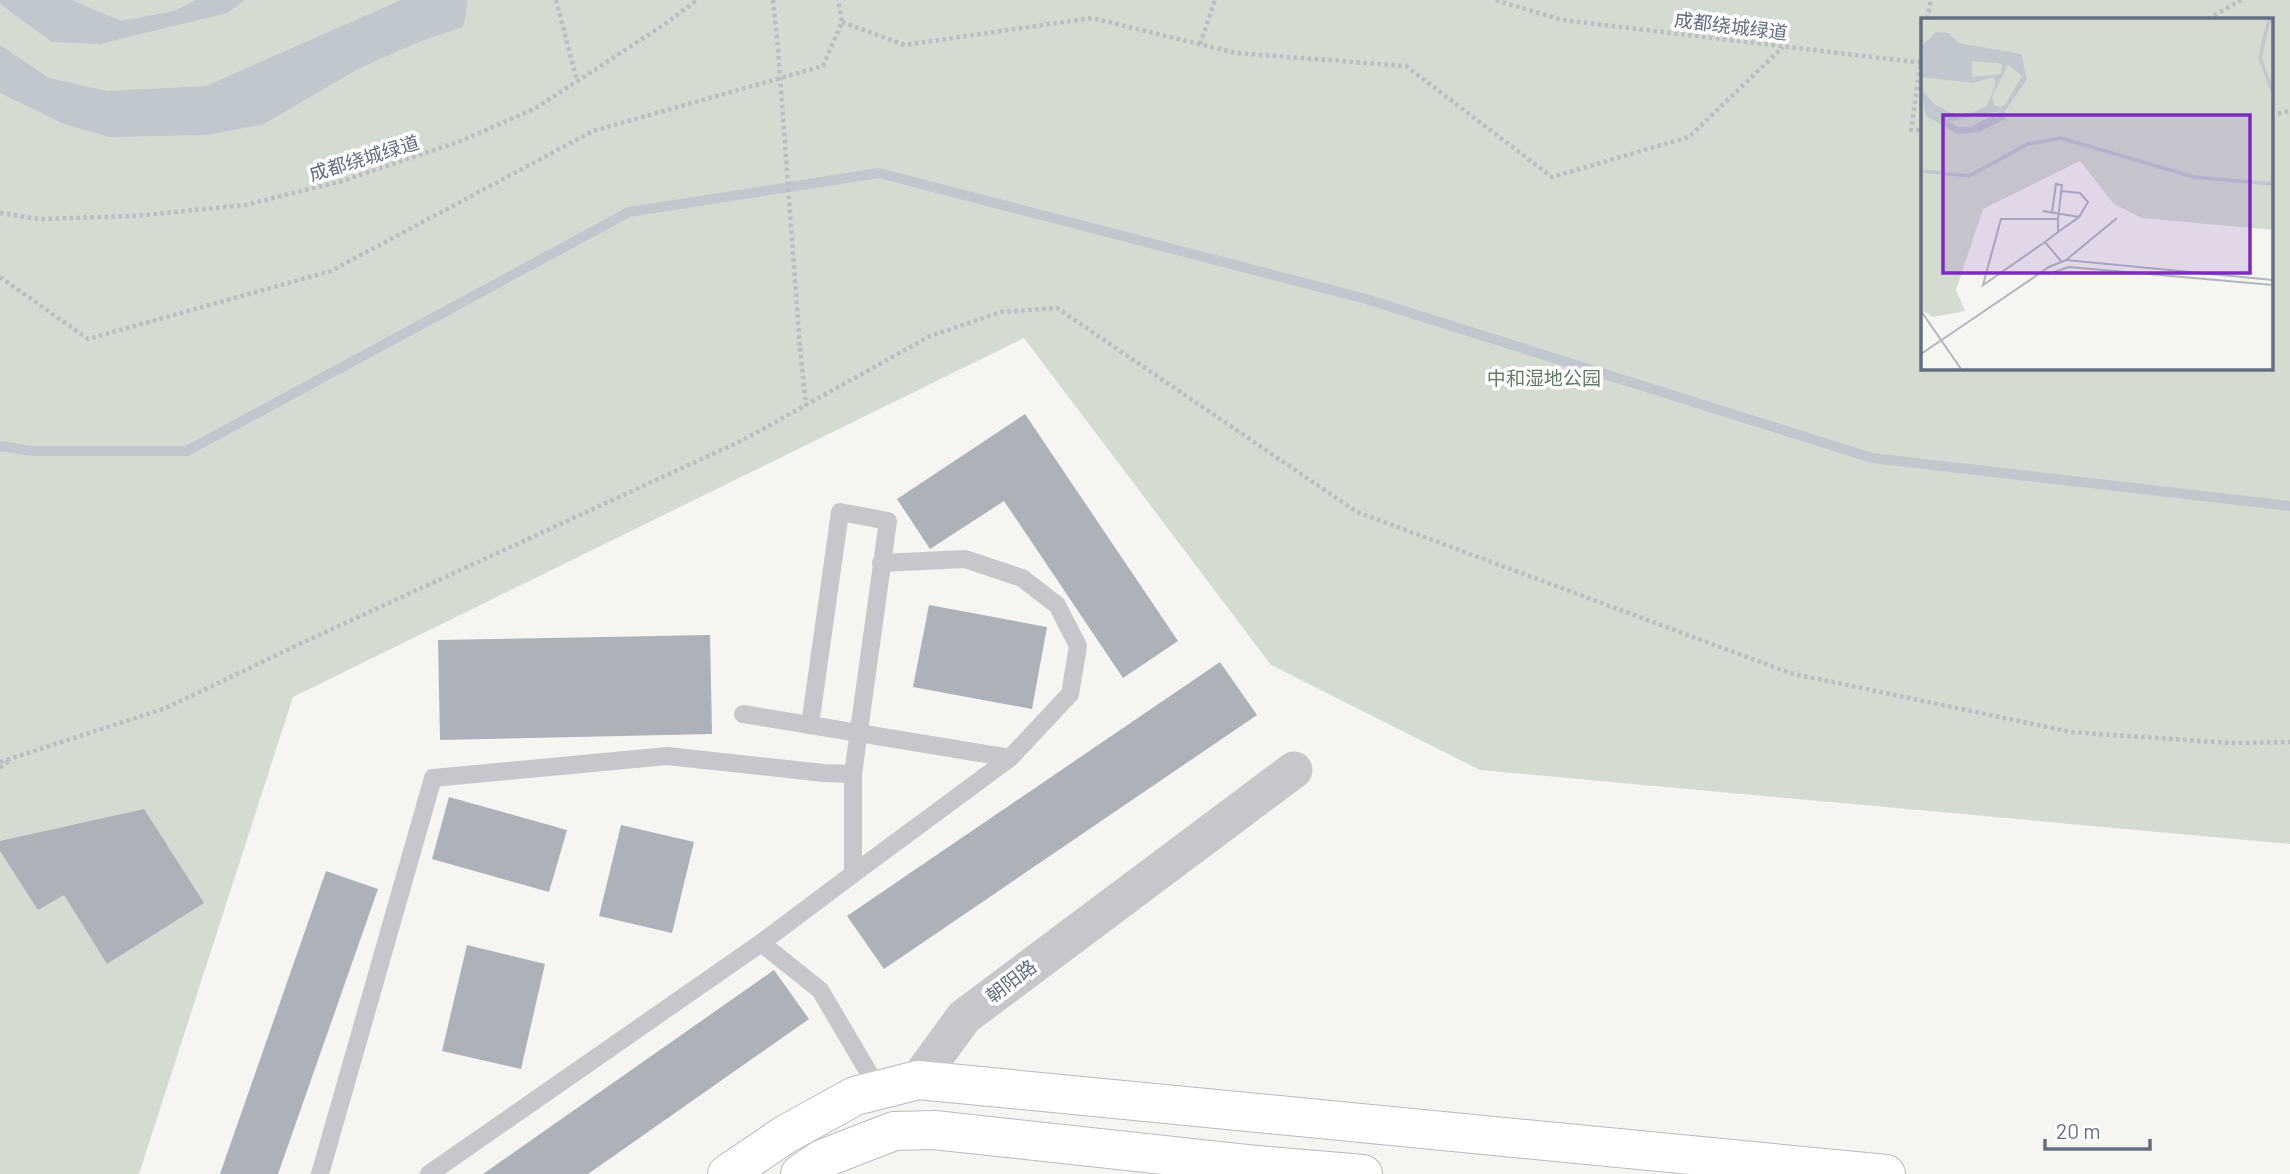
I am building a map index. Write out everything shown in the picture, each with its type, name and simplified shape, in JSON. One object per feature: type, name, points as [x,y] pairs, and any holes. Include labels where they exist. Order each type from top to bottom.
[{"type":"main road","points":[[727,1174],[786,1134],[855,1096],[918,1080],[1886,1174]]},
{"type":"main road","points":[[800,1174],[822,1159],[894,1131],[934,1130],[1363,1174]]},
{"type":"street","name":"朝阳路","points":[[918,1080],[964,1017],[1294,770]]},
{"type":"lane","points":[[810,725],[840,512],[888,521],[853,774],[853,874]]},
{"type":"lane","points":[[429,1174],[761,943],[1010,758],[1070,694],[1078,646],[1057,605],[1022,578],[965,559],[881,564]]},
{"type":"lane","points":[[743,714],[1010,758]]},
{"type":"lane","points":[[320,1174],[433,778],[667,755],[853,774]]},
{"type":"lane","points":[[761,943],[820,990],[879,1090]]},
{"type":"path","points":[[556,0],[577,81]]},
{"type":"path","name":"成都绕城绿道","points":[[0,214],[39,219],[135,216],[245,205],[342,181],[461,141],[536,108],[665,24],[697,0]]},
{"type":"path","points":[[773,0],[806,406]]},
{"type":"path","points":[[0,277],[88,339],[331,271],[593,131],[823,66],[842,22],[838,0]]},
{"type":"path","points":[[1200,44],[1215,0]]},
{"type":"path","name":"成都绕城绿道","points":[[1496,0],[1562,20],[1921,63]]},
{"type":"path","points":[[1927,18],[1931,0]]},
{"type":"path","points":[[2210,18],[2241,0]]},
{"type":"path","points":[[842,22],[905,45],[1092,18],[1236,53],[1406,66],[1552,177],[1689,137],[1783,47]]},
{"type":"path","points":[[1921,63],[1911,130],[1921,130]]},
{"type":"path","points":[[2272,115],[2290,111]]},
{"type":"path","points":[[0,762],[166,708],[743,440],[930,336],[1001,312],[1056,308],[1357,512],[1790,673],[2071,732],[2230,743],[2290,742]]},
{"type":"path","points":[[0,768],[11,758]]},
{"type":"green space","name":"中和湿地公园","points":[[0,0],[2290,0],[2290,844],[1480,770],[1271,665],[1024,338],[293,697],[139,1174],[0,1174]]},
{"type":"shaded area","points":[[0,0],[72,0],[121,21],[174,11],[196,0],[245,0],[227,13],[100,44],[52,42],[0,4]]},
{"type":"shaded area","points":[[401,0],[468,0],[463,27],[421,41],[358,69],[264,124],[208,135],[109,137],[64,124],[0,93],[0,45],[49,78],[107,91],[206,86]]},
{"type":"building","points":[[1025,414],[1178,641],[1123,678],[1004,501],[930,549],[897,499]]},
{"type":"building","points":[[929,605],[1047,627],[1032,709],[913,687]]},
{"type":"building","points":[[710,635],[712,734],[440,740],[438,640]]},
{"type":"building","points":[[1220,662],[1257,715],[884,969],[847,916]]},
{"type":"building","points":[[449,797],[567,830],[549,892],[432,859]]},
{"type":"building","points":[[144,809],[204,903],[107,964],[64,895],[38,910],[0,851],[0,841]]},
{"type":"building","points":[[621,825],[694,842],[672,933],[599,916]]},
{"type":"building","points":[[326,871],[378,889],[278,1174],[220,1174]]},
{"type":"building","points":[[467,945],[545,964],[521,1069],[442,1051]]},
{"type":"building","points":[[774,970],[809,1019],[588,1174],[483,1174]]},
{"type":"waterway","points":[[0,446],[32,451],[187,451],[629,212],[879,173],[1366,299],[1872,458],[2290,506]]}]
